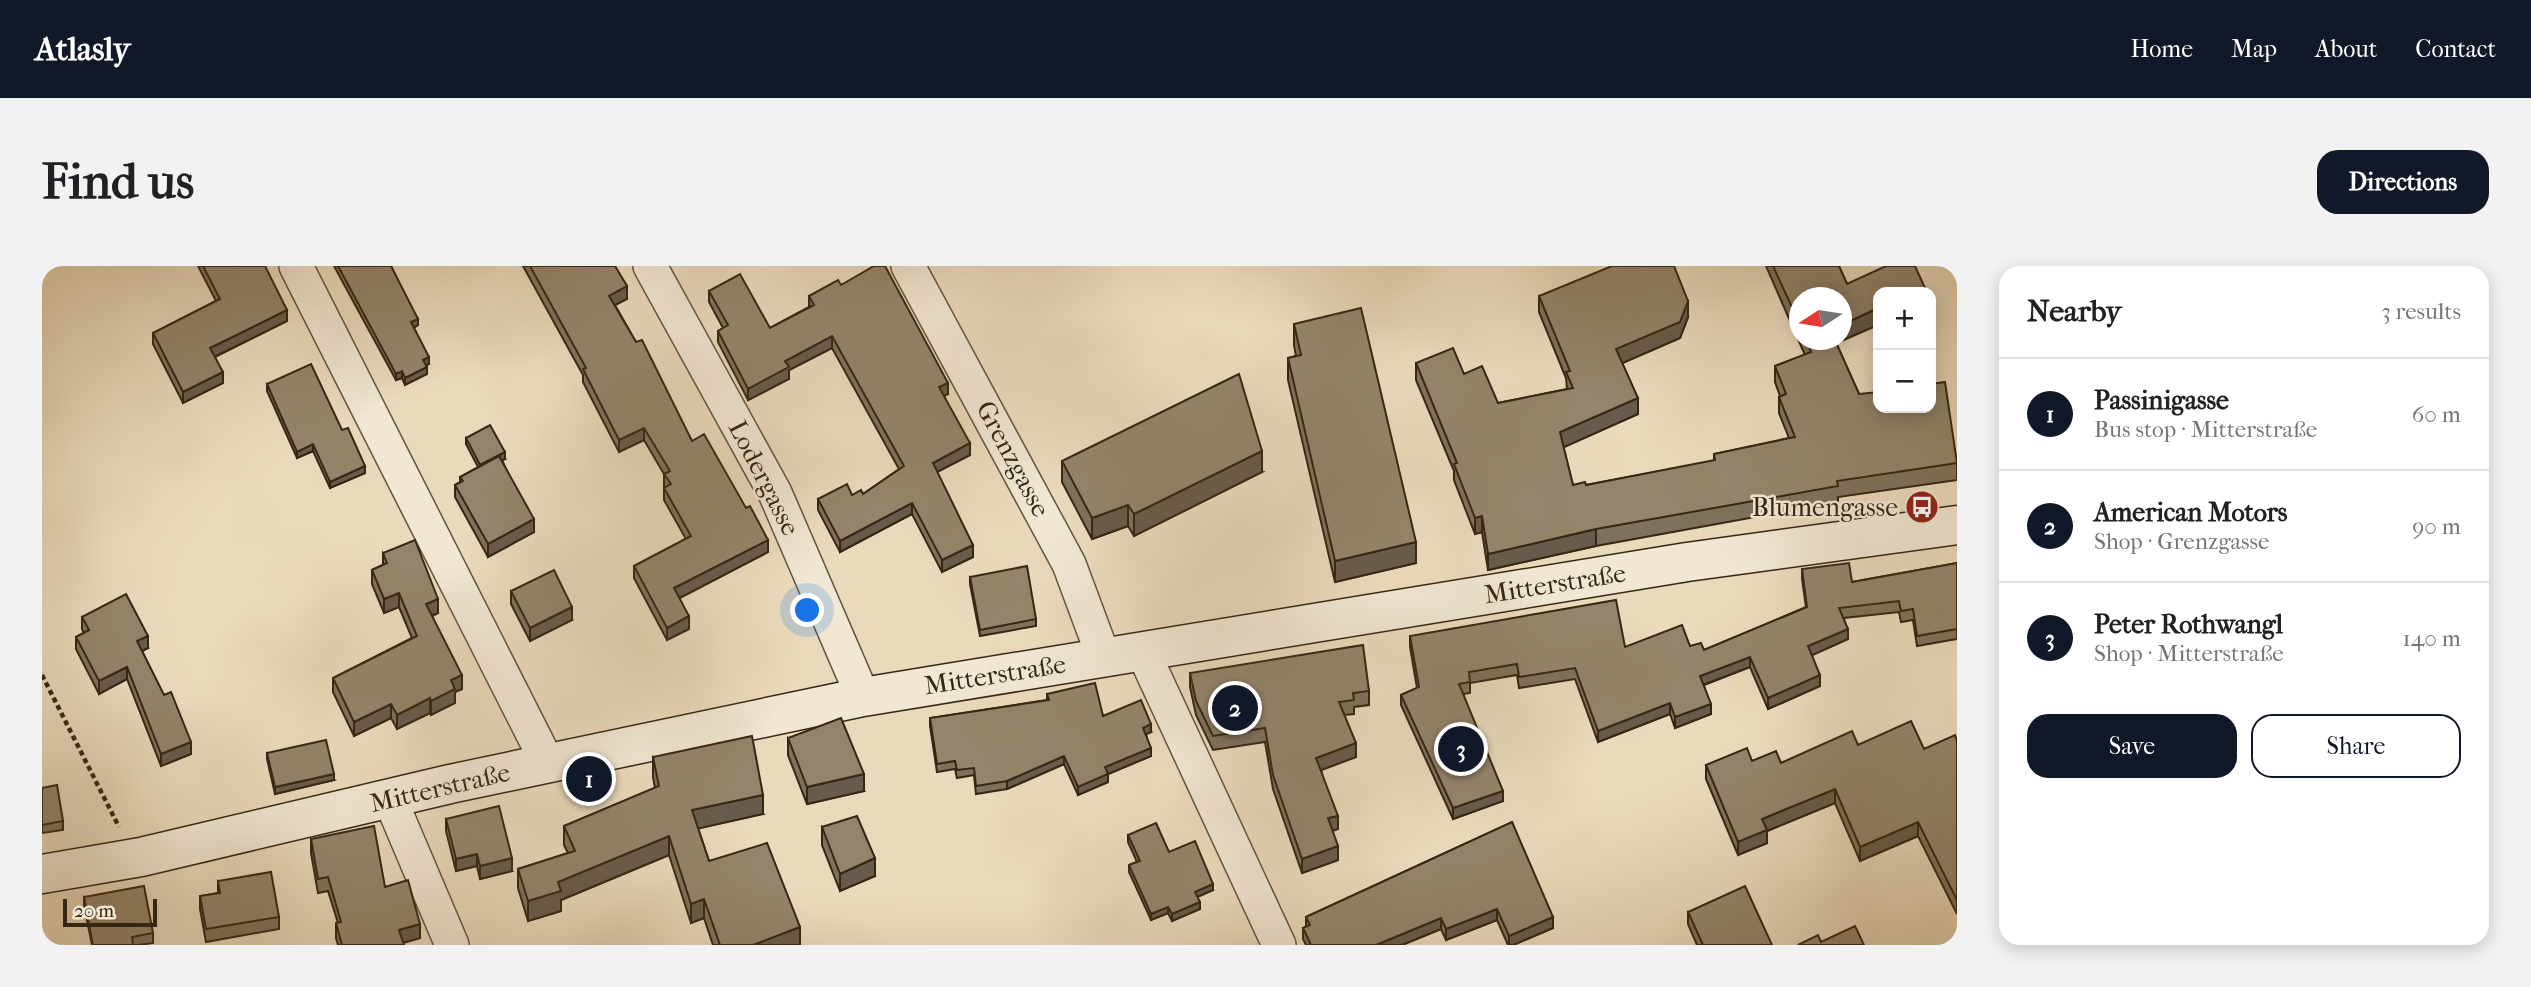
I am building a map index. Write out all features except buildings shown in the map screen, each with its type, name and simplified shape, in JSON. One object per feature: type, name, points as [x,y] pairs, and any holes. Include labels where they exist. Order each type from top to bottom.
[{"type":"main road","name":"Mitterstraße","points":[[42,874],[142,857],[390,799],[863,696],[1687,562],[1957,524]]},
{"type":"street","points":[[296,266],[548,764]]},
{"type":"street","name":"Lodergasse","points":[[650,266],[775,493],[863,696]]},
{"type":"street","name":"Grenzgasse","points":[[908,266],[1069,564],[1104,658]]},
{"type":"street","points":[[1143,652],[1279,945]]},
{"type":"street","points":[[390,799],[452,945]]},
{"type":"path","points":[[42,674],[124,837]]},
{"type":"place","name":"Blumengasse","points":[[1922,507]]},
{"type":"place","name":"American Motors","points":[[1235,708]]},
{"type":"place","name":"Peter Rothwangl","points":[[1461,749]]},
{"type":"place","name":"Passinigasse","points":[[589,779]]}]
